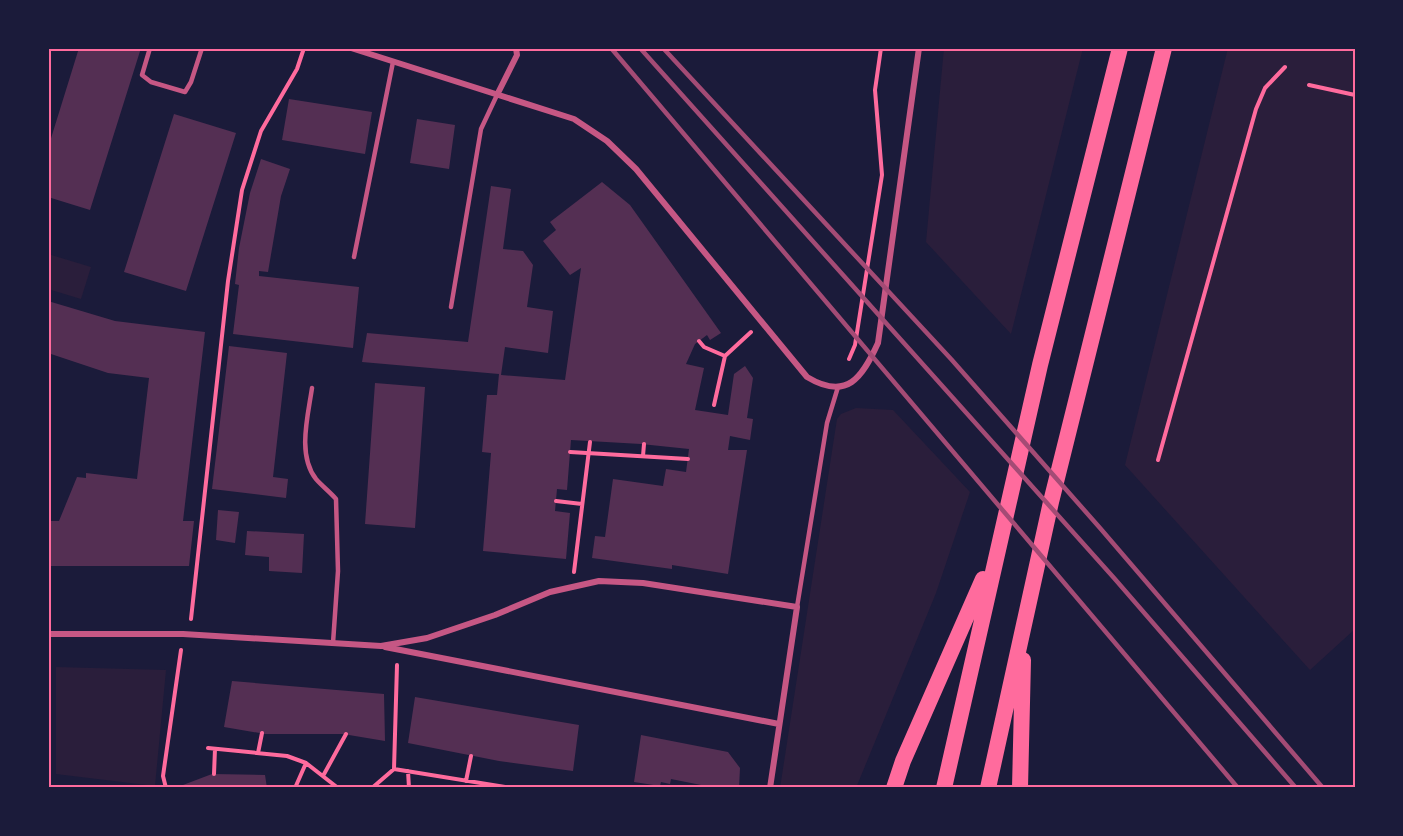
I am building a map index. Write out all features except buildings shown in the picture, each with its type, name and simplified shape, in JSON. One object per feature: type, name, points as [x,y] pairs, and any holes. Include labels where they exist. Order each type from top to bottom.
[{"type":"highway","points":[[944,788],[1040,365],[1120,48]]},
{"type":"highway","points":[[987,788],[1059,467],[1164,48]]},
{"type":"highway","points":[[894,788],[903,760],[1001,538]]},
{"type":"highway","points":[[1020,788],[1024,621]]},
{"type":"street","points":[[351,48],[574,119],[607,141],[636,169],[807,377],[819,384],[838,387],[854,382],[865,372],[878,343],[919,48]]},
{"type":"street","points":[[497,94],[517,55],[516,48]]},
{"type":"street","points":[[381,646],[446,632],[550,592],[600,580],[643,583],[797,607],[770,788]]},
{"type":"street","points":[[48,634],[186,635],[381,646],[779,724]]},
{"type":"lane","points":[[150,48],[142,75],[151,82],[185,92],[202,48]]},
{"type":"lane","points":[[354,257],[393,62]]},
{"type":"lane","points":[[451,307],[481,129],[497,94]]},
{"type":"lane","points":[[797,607],[827,423],[838,387]]},
{"type":"lane","points":[[312,388],[306,439],[307,458],[315,478],[336,499],[338,571],[333,643]]},
{"type":"path","points":[[166,788],[163,776],[186,635],[228,281],[242,190],[261,131],[297,69],[303,48]]},
{"type":"path","points":[[838,387],[855,345],[882,175],[874,90],[881,48]]},
{"type":"path","points":[[1158,460],[1256,109],[1265,88],[1285,67]]},
{"type":"path","points":[[1308,85],[1355,95]]},
{"type":"path","points":[[714,405],[725,356],[761,322]]},
{"type":"path","points":[[699,341],[704,347],[725,356]]},
{"type":"path","points":[[574,586],[574,556],[590,442]]},
{"type":"path","points":[[643,456],[644,444]]},
{"type":"path","points":[[570,452],[688,459]]},
{"type":"path","points":[[556,501],[582,504]]},
{"type":"path","points":[[372,788],[394,769],[397,649]]},
{"type":"path","points":[[258,753],[262,733]]},
{"type":"path","points":[[323,776],[346,734]]},
{"type":"path","points":[[208,748],[288,756],[306,763],[338,788]]},
{"type":"path","points":[[214,774],[215,749]]},
{"type":"path","points":[[466,781],[471,756]]},
{"type":"path","points":[[296,788],[306,763]]},
{"type":"path","points":[[394,769],[511,788]]},
{"type":"path","points":[[408,771],[409,788]]},
{"type":"shaded area","points":[[944,48],[1083,48],[1011,334],[926,242]]},
{"type":"shaded area","points":[[1228,48],[1355,48],[1355,629],[1310,670],[1125,465]]},
{"type":"shaded area","points":[[48,254],[91,267],[81,299],[48,289]]},
{"type":"shaded area","points":[[856,408],[893,410],[970,492],[936,593],[856,788],[780,788],[837,419],[841,414]]},
{"type":"shaded area","points":[[56,667],[166,670],[155,786],[56,774]]},
{"type":"railway","points":[[611,48],[1238,788]]},
{"type":"railway","points":[[640,48],[1114,578],[1296,788]]},
{"type":"railway","points":[[663,48],[951,359],[1100,528],[1323,788]]}]
